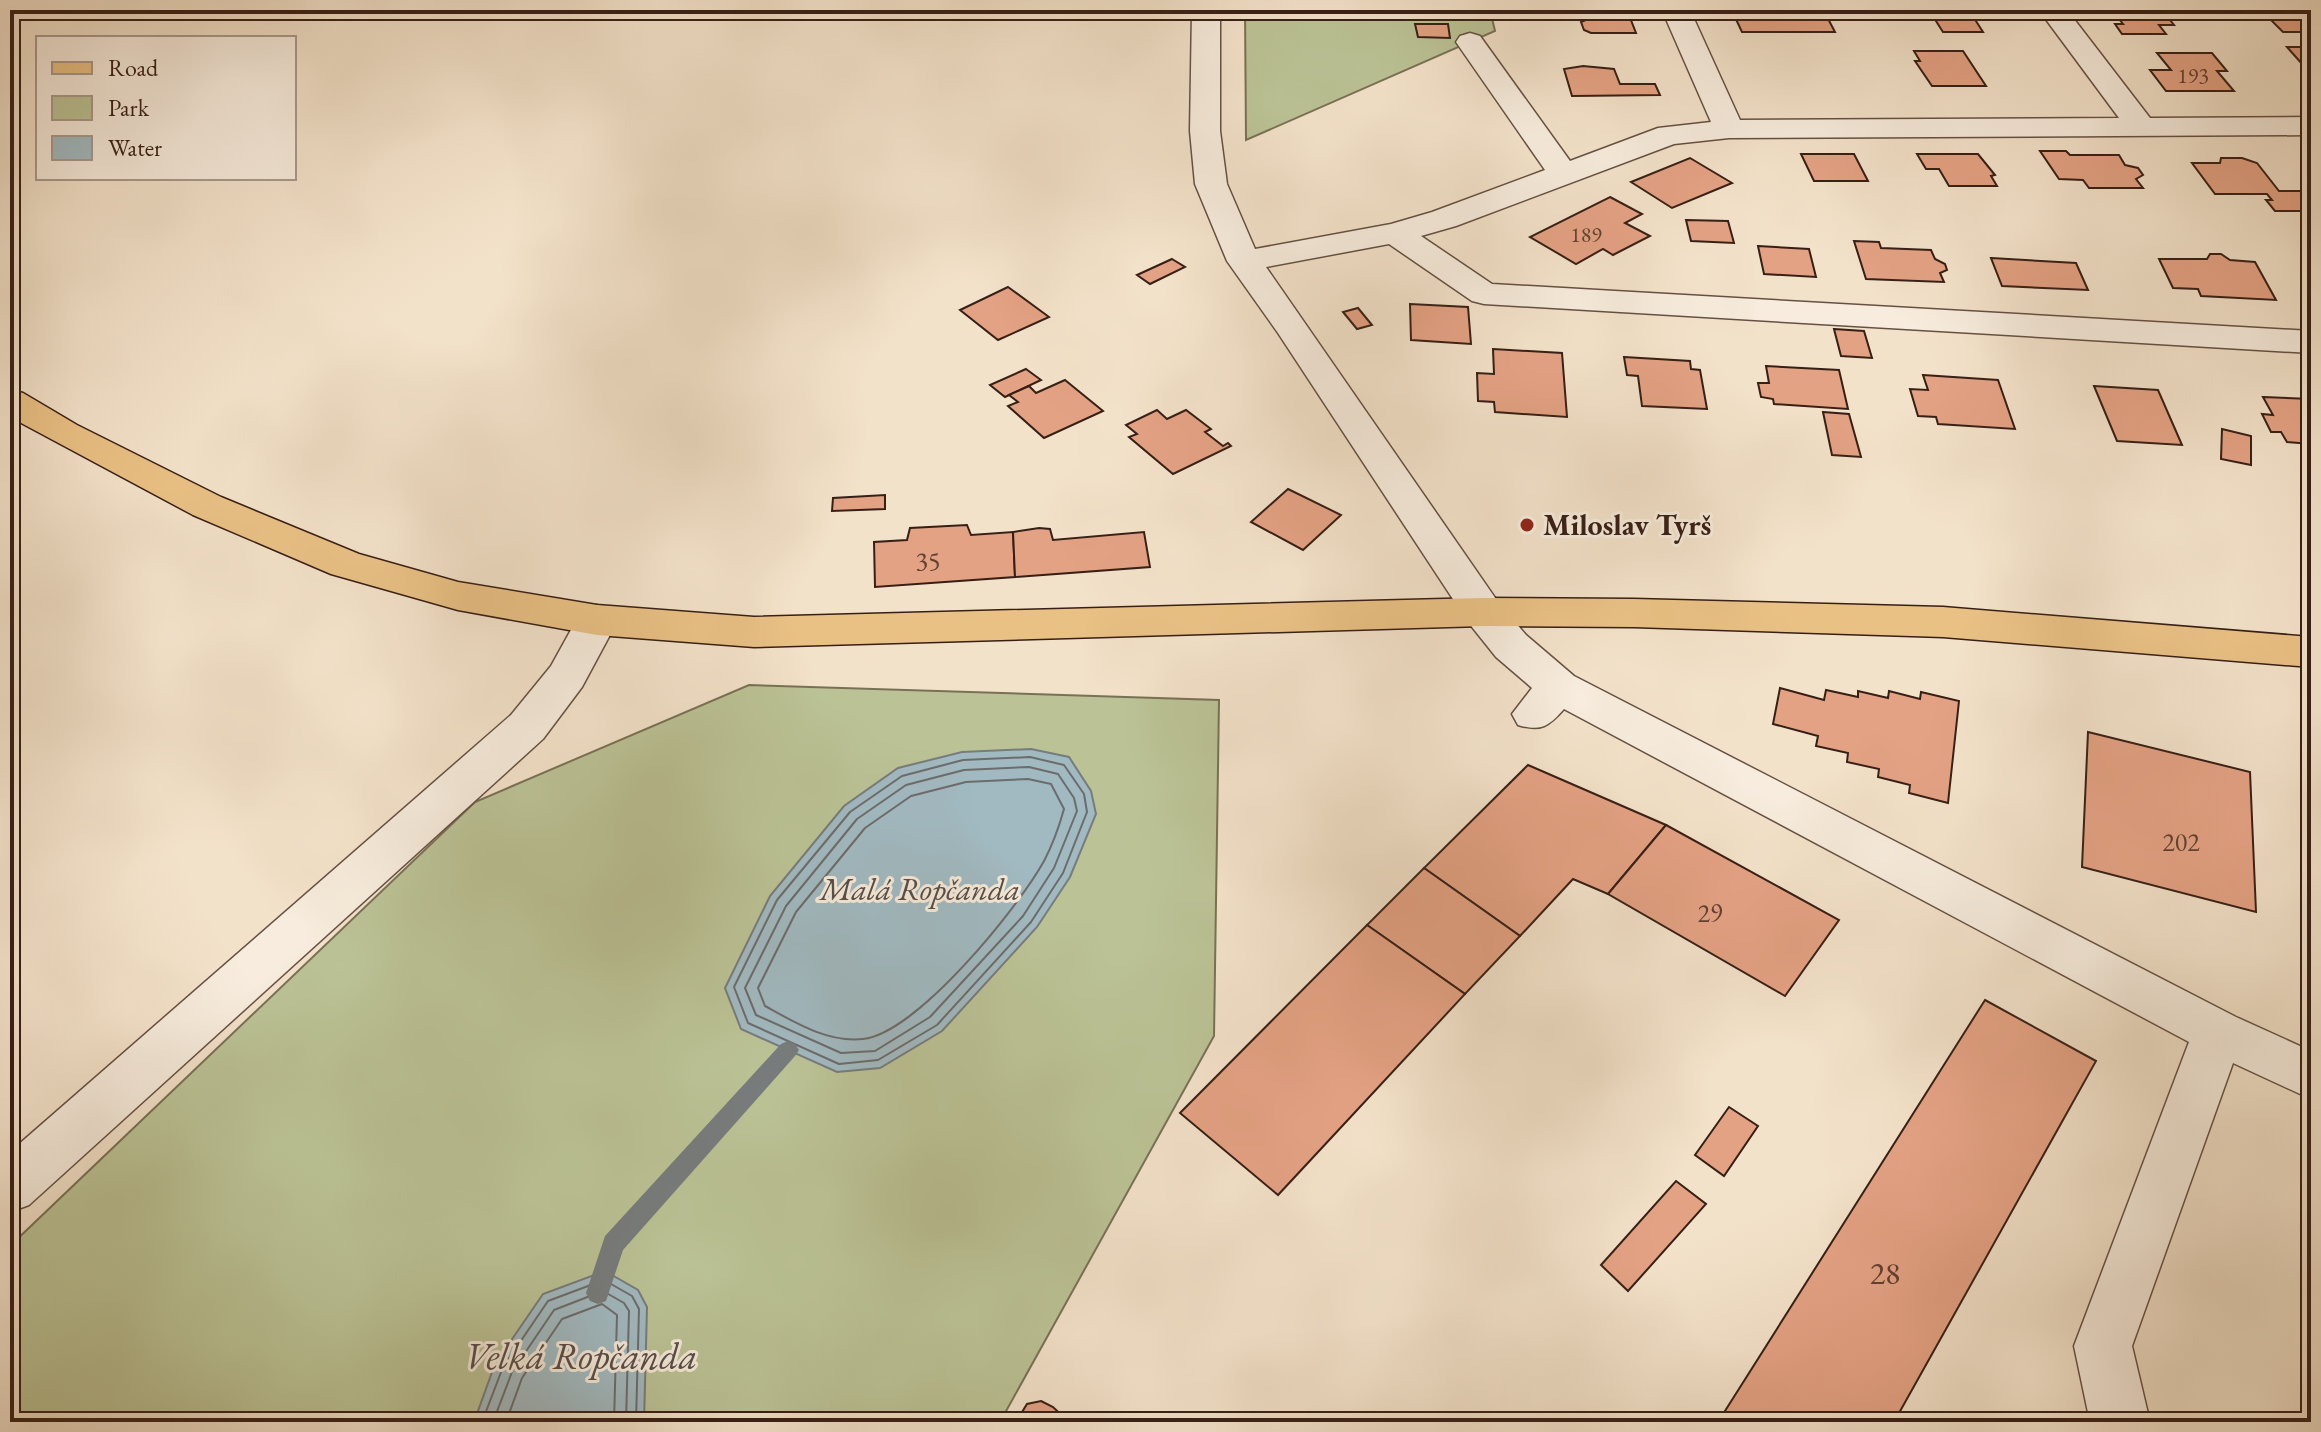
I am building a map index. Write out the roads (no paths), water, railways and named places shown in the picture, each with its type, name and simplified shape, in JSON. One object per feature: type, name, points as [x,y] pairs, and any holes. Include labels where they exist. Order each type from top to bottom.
[{"type":"main road","points":[[10,401],[64,433],[207,506],[345,564],[458,596],[597,620],[754,632],[1483,612],[1943,622],[2311,652]]},
{"type":"street","points":[[1206,10],[1205,131],[1211,184],[1244,261],[1294,330],[1483,612],[1511,646],[1547,700],[2311,1076]]},
{"type":"street","points":[[1676,10],[1729,129]]},
{"type":"street","points":[[2053,10],[2140,125]]},
{"type":"street","points":[[1470,42],[1564,175]]},
{"type":"street","points":[[1244,261],[1395,233],[1444,219],[1669,135],[1729,129],[2311,126]]},
{"type":"street","points":[[1395,233],[1484,294],[2311,342]]},
{"type":"street","points":[[10,1187],[527,727],[567,676],[597,620]]},
{"type":"street","points":[[2120,1422],[2103,1346],[2218,1032]]},
{"type":"water","name":"Malá Ropčanda","points":[[1031,749],[1069,757],[1091,791],[1096,814],[1070,877],[1037,927],[942,1031],[880,1068],[837,1072],[741,1029],[725,988],[770,896],[844,806],[898,768],[962,752]]},
{"type":"water","name":"Velká Ropčanda","points":[[605,1271],[638,1290],[647,1307],[644,1422],[474,1422],[495,1364],[543,1294]]},
{"type":"waterway","points":[[598,1293],[613,1244],[788,1050]]},
{"type":"place","name":"Miloslav Tyrš","points":[[1527,525]]}]
